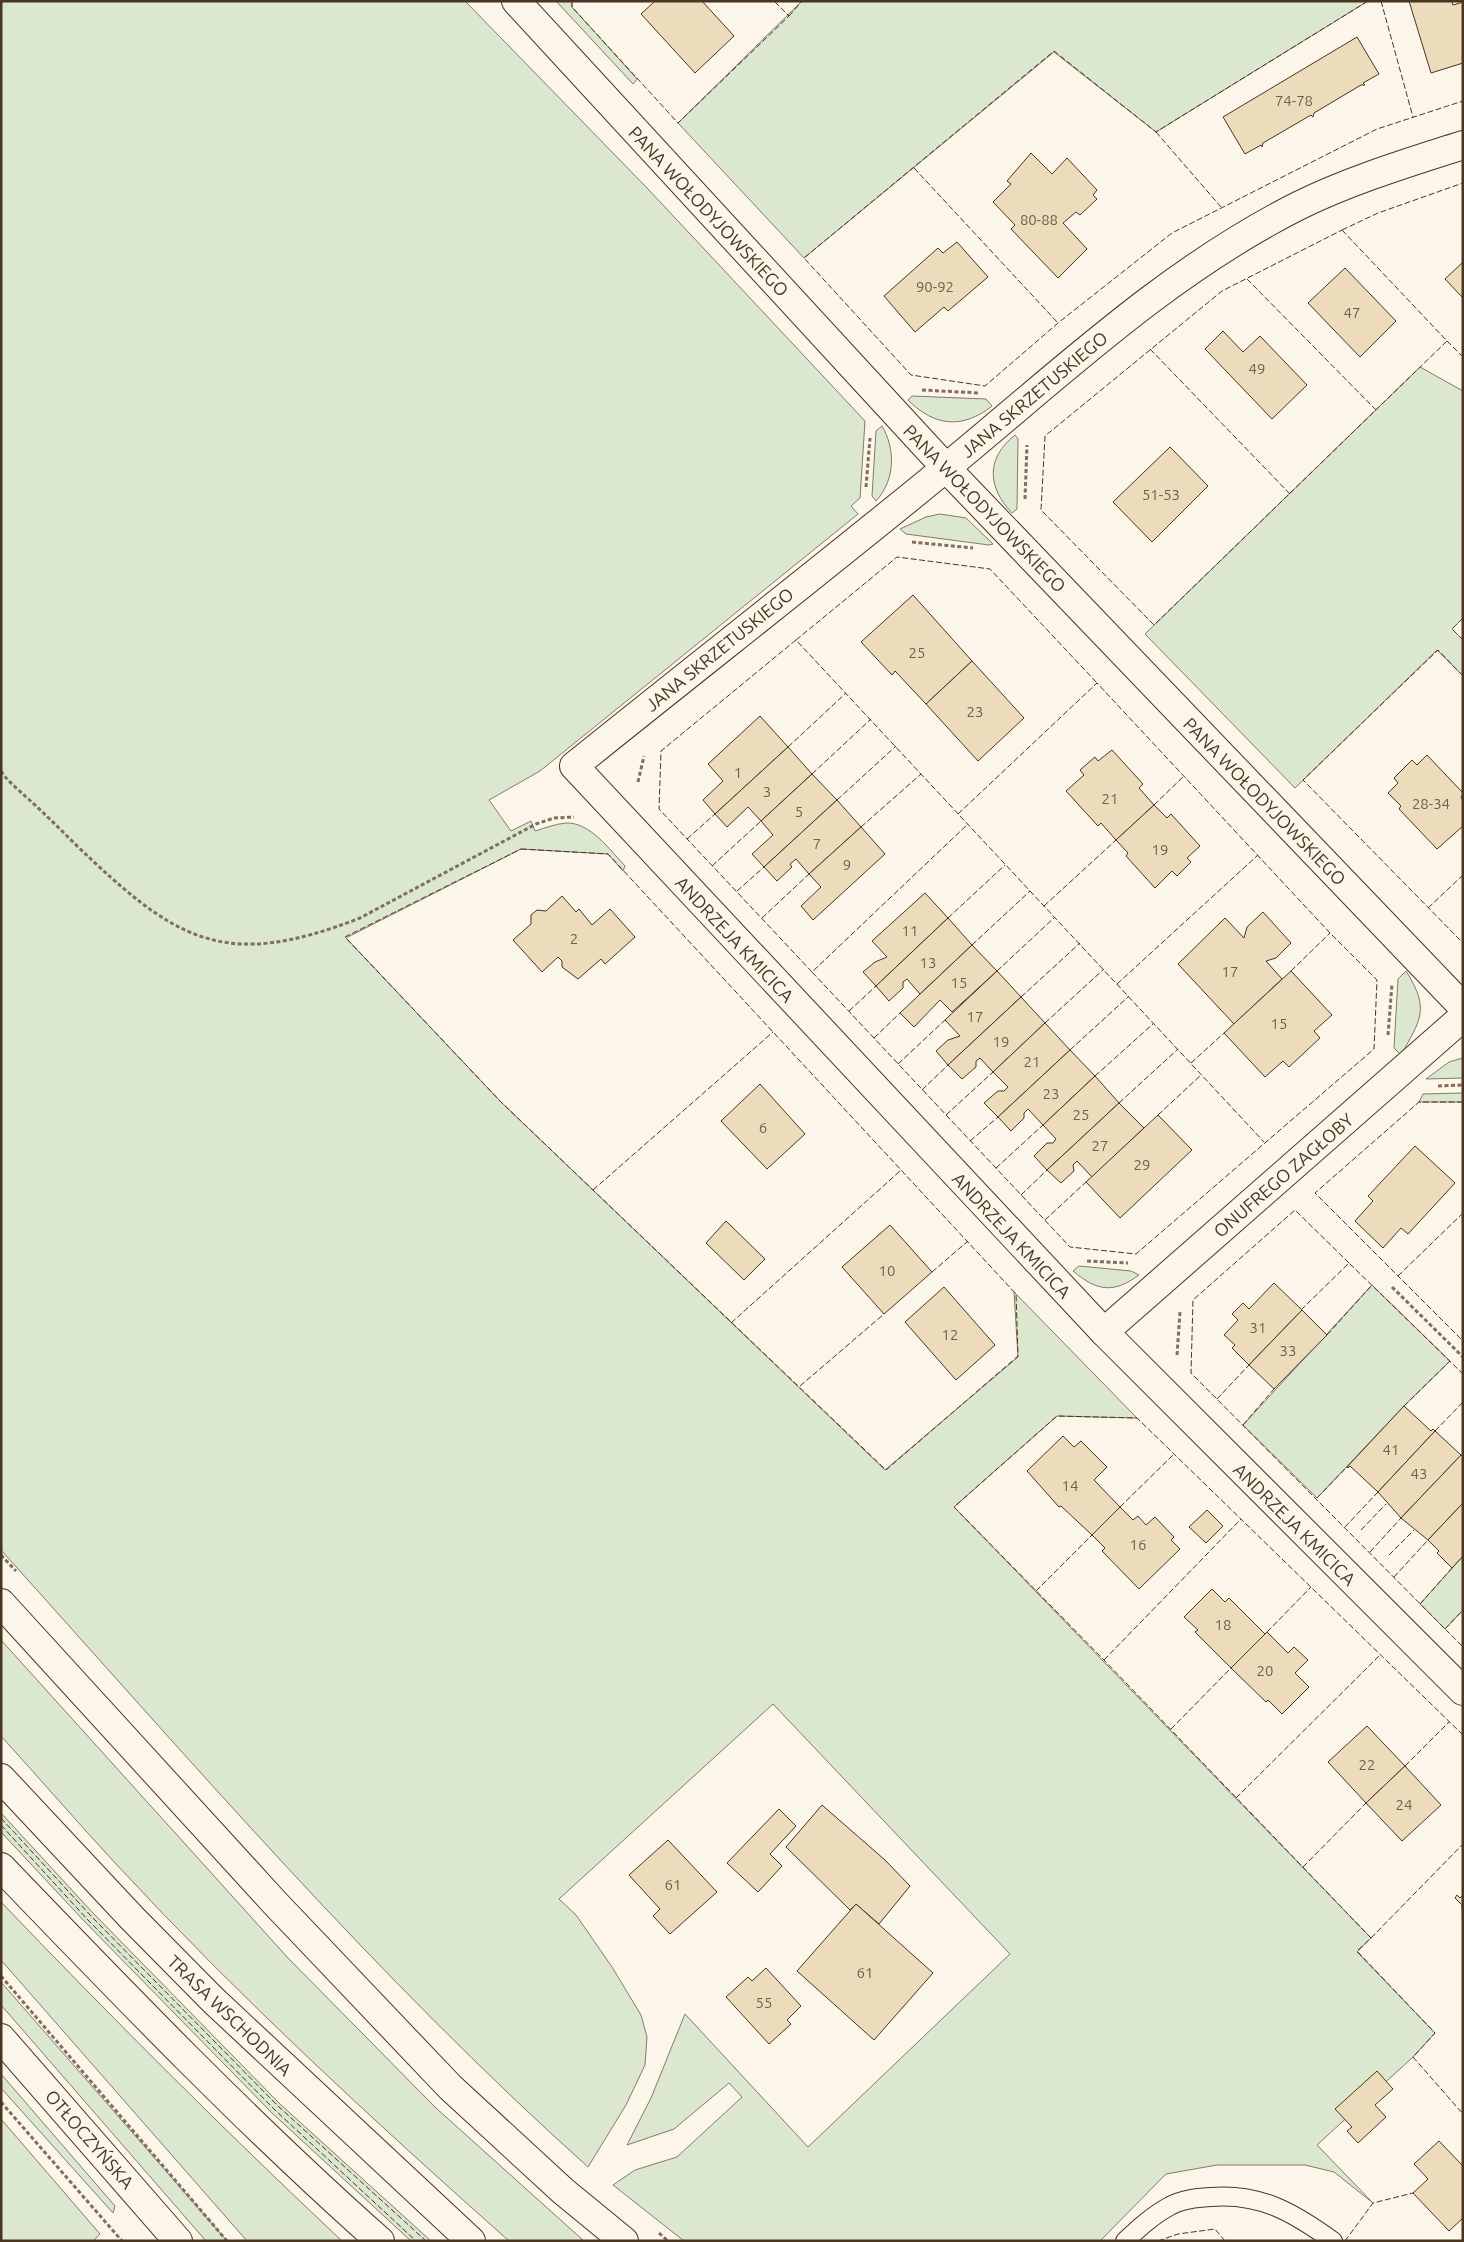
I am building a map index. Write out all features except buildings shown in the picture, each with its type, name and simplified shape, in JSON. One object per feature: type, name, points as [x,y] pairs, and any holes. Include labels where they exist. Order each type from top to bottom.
[{"type":"street","name":"PANA WOŁODYJOWSKIEGO","points":[[516,1],[946,468],[1463,1007]]},
{"type":"street","name":"JANA SKRZETUSKIEGO","points":[[574,766],[946,468],[1148,301],[1215,253],[1298,206],[1339,187],[1463,145]]},
{"type":"street","name":"ANDRZEJA KMICICA","points":[[574,766],[1104,1332],[1463,1692]]},
{"type":"street","name":"ONUFREGO ZAGŁOBY","points":[[1104,1332],[1463,1017]]},
{"type":"street","points":[[1,1603],[274,1902],[450,2087],[563,2191],[624,2241]]},
{"type":"street","name":"TRASA WSCHODNIA","points":[[1,1778],[132,1918],[213,2000],[471,2241]]},
{"type":"street","points":[[1,1867],[150,2022],[326,2193],[380,2241]]},
{"type":"street","name":"OTŁOCZYŃSKA","points":[[1,2038],[178,2241]]},
{"type":"lane","points":[[1125,2241],[1171,2205],[1195,2198],[1215,2196],[1262,2200],[1301,2218],[1333,2241]]},
{"type":"path","points":[[638,785],[640,768],[646,752]]},
{"type":"path","points":[[1,771],[105,872],[144,906],[183,931],[222,943],[250,945],[280,942],[360,918],[536,824]]},
{"type":"path","points":[[1392,1287],[1463,1357]]},
{"type":"path","points":[[1,1976],[227,2241]]},
{"type":"path","points":[[1,2102],[122,2241]]},
{"type":"green space","points":[[1,1],[465,1],[648,189],[865,421],[860,498],[851,506],[858,514],[540,771],[489,800],[511,831],[531,821],[535,831],[566,823],[583,827],[599,838],[613,852],[625,866],[623,871],[608,854],[521,849],[346,938],[501,1102],[885,1470],[1018,1357],[1014,1292],[1137,1418],[1057,1416],[954,1507],[1371,1938],[1357,1952],[1435,2033],[1413,2057],[1317,2145],[1373,2203],[1334,2172],[1305,2165],[1217,2165],[1166,2174],[1100,2241],[684,2241],[613,2185],[635,2170],[677,2157],[742,2097],[729,2083],[674,2129],[627,2145],[651,2098],[685,2014],[808,2147],[1010,1954],[773,1704],[559,1899],[576,1915],[612,1967],[641,2015],[647,2037],[645,2065],[626,2105],[588,2167],[510,2095],[359,1944],[214,1788],[1,1550]]},
{"type":"green space","points":[[556,1],[572,1],[572,7],[637,79],[633,84]]},
{"type":"green space","points":[[802,1],[1368,1],[1156,132],[1054,52],[804,258],[678,123]]},
{"type":"green space","points":[[1420,367],[1463,391],[1463,618],[1452,629],[1463,640],[1463,676],[1437,650],[1295,788],[1145,634]]},
{"type":"green space","points":[[912,396],[986,399],[992,406],[970,419],[949,422],[928,416],[918,409],[908,400]]},
{"type":"green space","points":[[882,426],[890,445],[891,465],[887,484],[876,501],[872,496],[876,431]]},
{"type":"green space","points":[[1015,435],[1018,439],[1017,509],[1012,513],[998,493],[993,473],[999,453]]},
{"type":"green space","points":[[940,514],[966,518],[993,544],[906,534],[900,529],[926,517]]},
{"type":"green space","points":[[1406,971],[1418,995],[1420,1014],[1414,1032],[1401,1055],[1394,1048],[1398,979]]},
{"type":"green space","points":[[1463,1058],[1463,1078],[1426,1079],[1449,1062]]},
{"type":"green space","points":[[1463,1093],[1463,1102],[1419,1102],[1423,1094]]},
{"type":"green space","points":[[1079,1266],[1131,1271],[1139,1275],[1121,1285],[1105,1288],[1090,1283],[1073,1271]]},
{"type":"green space","points":[[1372,1285],[1450,1361],[1404,1406],[1317,1498],[1243,1425]]},
{"type":"green space","points":[[1463,1556],[1463,1610],[1445,1629],[1420,1604]]},
{"type":"green space","points":[[1,1640],[288,1958],[436,2108],[584,2241],[509,2241],[308,2058],[211,1963],[102,1849],[1,1736]]},
{"type":"green space","points":[[1,1813],[93,1913],[280,2104],[431,2241],[411,2241],[272,2113],[85,1922],[1,1832]]},
{"type":"green space","points":[[1,1902],[169,2074],[342,2241],[247,2241],[1,1960]]},
{"type":"green space","points":[[1,1982],[227,2241],[206,2241],[1,2005]]},
{"type":"green space","points":[[1,2074],[115,2206],[113,2213],[1,2088]]},
{"type":"green space","points":[[1,2119],[100,2234],[93,2241],[1,2241]]},
{"type":"fence","points":[[572,1],[572,7],[678,123],[789,16],[774,1]]},
{"type":"fence","points":[[789,16],[802,1]]},
{"type":"fence","points":[[1368,1],[1156,132],[1054,51],[804,258],[911,375],[985,386],[1058,323],[1172,233],[1377,129],[1463,101]]},
{"type":"fence","points":[[1381,1],[1413,117]]},
{"type":"fence","points":[[1156,132],[1221,207]]},
{"type":"fence","points":[[914,168],[1058,323]]},
{"type":"fence","points":[[1342,230],[1378,213],[1463,183]]},
{"type":"fence","points":[[1342,230],[1447,341],[1154,625],[1041,510],[1045,436],[1222,291],[1342,230]]},
{"type":"fence","points":[[1247,279],[1376,410]]},
{"type":"fence","points":[[1447,341],[1463,357]]},
{"type":"fence","points":[[1150,349],[1290,494]]},
{"type":"fence","points":[[796,640],[897,557],[990,569],[1097,683]]},
{"type":"fence","points":[[1463,618],[1452,629],[1463,640]]},
{"type":"fence","points":[[812,972],[659,809],[661,751],[796,640],[1264,1142]]},
{"type":"fence","points":[[1463,676],[1438,650],[1303,780],[1463,943]]},
{"type":"fence","points":[[958,814],[1097,683],[1330,933],[1377,980],[1374,1049],[1136,1254],[1070,1247],[812,972],[968,824]]},
{"type":"fence","points":[[788,747],[846,693]]},
{"type":"fence","points":[[812,774],[871,719]]},
{"type":"fence","points":[[837,800],[896,746]]},
{"type":"fence","points":[[861,827],[921,774]]},
{"type":"fence","points":[[1154,805],[1184,776]]},
{"type":"fence","points":[[687,839],[715,814]]},
{"type":"fence","points":[[712,866],[761,821]]},
{"type":"fence","points":[[1044,906],[1116,840]]},
{"type":"fence","points":[[521,849],[608,854],[1016,1294],[1018,1356],[886,1470],[501,1102],[345,937],[521,849]]},
{"type":"fence","points":[[1117,984],[1258,855]]},
{"type":"fence","points":[[948,918],[1005,865]]},
{"type":"fence","points":[[737,891],[764,867]]},
{"type":"fence","points":[[762,918],[809,874]]},
{"type":"fence","points":[[1428,908],[1463,875]]},
{"type":"fence","points":[[972,945],[1030,891]]},
{"type":"fence","points":[[997,971],[1055,917]]},
{"type":"fence","points":[[1291,971],[1330,933]]},
{"type":"fence","points":[[1021,997],[1080,943]]},
{"type":"fence","points":[[1045,1023],[1104,969]]},
{"type":"fence","points":[[849,1011],[876,986]]},
{"type":"fence","points":[[1070,1050],[1129,996]]},
{"type":"fence","points":[[874,1038],[900,1013]]},
{"type":"fence","points":[[898,1064],[945,1020]]},
{"type":"fence","points":[[1095,1076],[1154,1023]]},
{"type":"fence","points":[[593,1190],[773,1032]]},
{"type":"fence","points":[[1191,1063],[1224,1033]]},
{"type":"fence","points":[[1119,1103],[1178,1049]]},
{"type":"fence","points":[[922,1090],[948,1065]]},
{"type":"fence","points":[[946,1115],[993,1072]]},
{"type":"fence","points":[[1158,1115],[1201,1075]]},
{"type":"fence","points":[[1463,1102],[1419,1102],[1315,1193],[1463,1341]]},
{"type":"fence","points":[[970,1141],[998,1117]]},
{"type":"fence","points":[[996,1168],[1043,1125]]},
{"type":"fence","points":[[1021,1195],[1047,1170]]},
{"type":"fence","points":[[731,1323],[900,1171]]},
{"type":"fence","points":[[1045,1220],[1086,1182]]},
{"type":"fence","points":[[1349,1263],[1295,1210],[1193,1300],[1191,1373],[1463,1647]]},
{"type":"fence","points":[[1398,1276],[1463,1213]]},
{"type":"fence","points":[[932,1272],[968,1241]]},
{"type":"fence","points":[[1301,1310],[1349,1263],[1463,1374]]},
{"type":"fence","points":[[1327,1335],[1372,1285]]},
{"type":"fence","points":[[800,1386],[884,1314]]},
{"type":"fence","points":[[1404,1406],[1450,1361]]},
{"type":"fence","points":[[1217,1399],[1249,1365]]},
{"type":"fence","points":[[1243,1425],[1274,1389]]},
{"type":"fence","points":[[1435,1431],[1463,1402]]},
{"type":"fence","points":[[1463,1735],[1137,1418],[1057,1416],[954,1507],[1371,1938],[1357,1951],[1435,2033],[1413,2057],[1463,2114]]},
{"type":"fence","points":[[1120,1507],[1173,1455]]},
{"type":"fence","points":[[1317,1498],[1347,1467]]},
{"type":"fence","points":[[1345,1527],[1378,1492]]},
{"type":"fence","points":[[1361,1530],[1386,1504]]},
{"type":"fence","points":[[1370,1552],[1401,1518]]},
{"type":"fence","points":[[1104,1660],[1241,1519]]},
{"type":"fence","points":[[1389,1555],[1414,1530]]},
{"type":"fence","points":[[1036,1591],[1092,1535]]},
{"type":"fence","points":[[1394,1577],[1428,1540]]},
{"type":"fence","points":[[1420,1604],[1452,1568]]},
{"type":"fence","points":[[1267,1632],[1311,1587]]},
{"type":"fence","points":[[1445,1629],[1463,1610]]},
{"type":"fence","points":[[1236,1798],[1380,1655]]},
{"type":"fence","points":[[1171,1729],[1231,1668]]},
{"type":"fence","points":[[1405,1766],[1449,1722]]},
{"type":"fence","points":[[1303,1867],[1366,1803]]},
{"type":"fence","points":[[1,1818],[91,1916],[278,2106],[426,2241]]},
{"type":"fence","points":[[1,1825],[87,1919],[275,2110],[416,2241]]},
{"type":"fence","points":[[1371,1938],[1463,1844]]},
{"type":"fence","points":[[1345,2241],[1373,2203],[1413,2193]]},
{"type":"fence","points":[[1158,2241],[1178,2234],[1215,2229],[1225,2241]]}]
